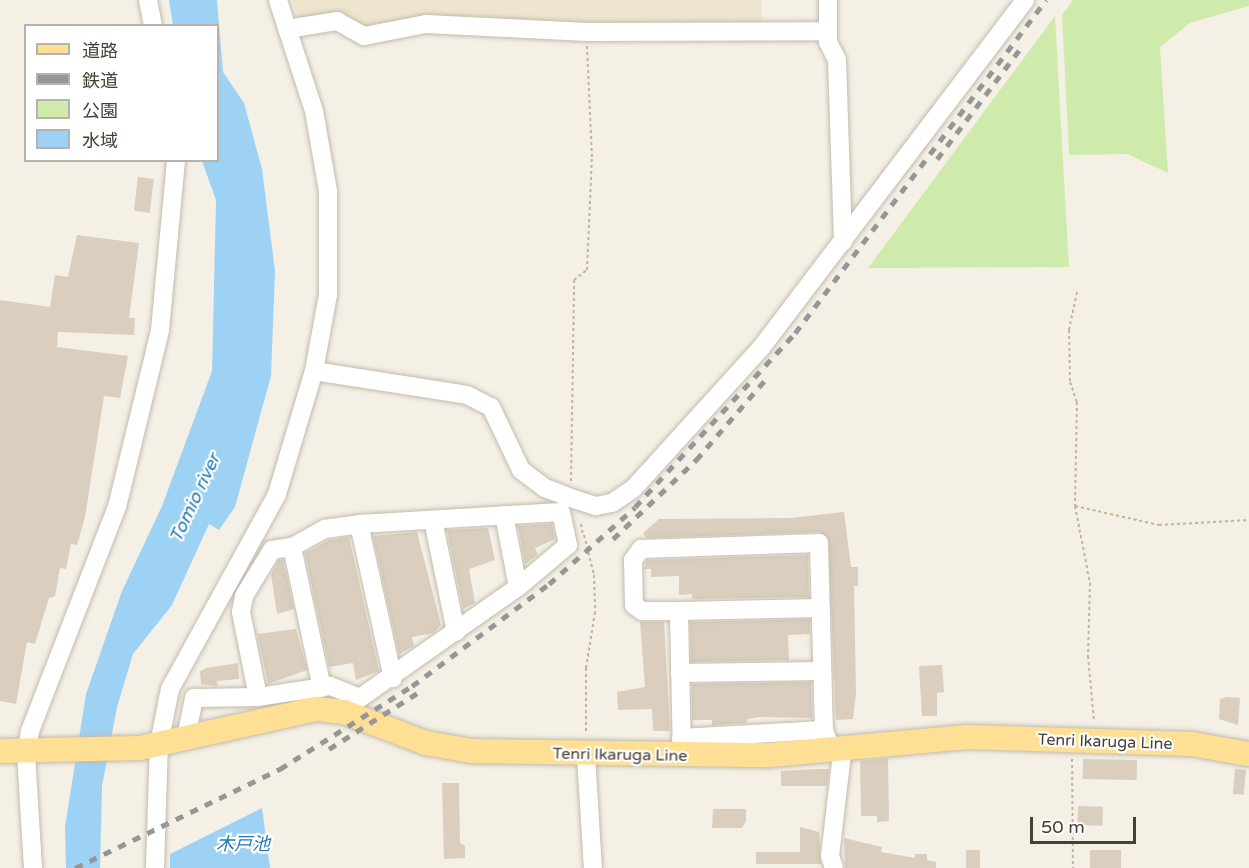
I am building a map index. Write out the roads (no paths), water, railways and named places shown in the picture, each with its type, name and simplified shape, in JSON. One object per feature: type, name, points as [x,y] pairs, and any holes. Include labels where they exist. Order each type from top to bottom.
[{"type":"main road","name":"Tenri Ikaruga Line","points":[[0,752],[31,754],[150,746],[280,713],[332,709],[451,748],[586,755],[681,747],[769,755],[832,741],[967,737],[1192,744],[1249,754]]},
{"type":"street","points":[[148,0],[153,24]]},
{"type":"street","points":[[155,868],[150,746],[170,689],[277,494],[314,371],[328,296],[328,191],[314,111],[278,0]]},
{"type":"street","points":[[828,0],[828,42],[837,60],[843,242]]},
{"type":"street","points":[[314,371],[467,395],[491,406],[521,470],[545,488],[597,506],[612,503],[633,489],[760,348],[843,242],[1025,0]]},
{"type":"street","points":[[287,29],[337,21],[364,36],[426,24],[588,32],[828,31]]},
{"type":"street","points":[[33,868],[30,731],[117,507],[160,330],[176,162]]},
{"type":"street","points":[[186,738],[194,698],[258,697],[330,686],[360,698],[393,678],[518,587],[568,545],[561,512],[359,524],[325,529],[292,547],[272,550],[244,596],[241,612],[258,697]]},
{"type":"street","points":[[504,515],[518,587]]},
{"type":"street","points":[[433,520],[456,632]]},
{"type":"street","points":[[359,524],[393,678]]},
{"type":"street","points":[[821,608],[642,611],[634,605],[633,560],[641,549],[819,543],[821,608],[822,671],[832,741],[830,856],[834,868]]},
{"type":"street","points":[[292,547],[322,688]]},
{"type":"street","points":[[679,611],[681,747]]},
{"type":"street","points":[[680,673],[822,671]]},
{"type":"street","points":[[586,755],[593,868]]},
{"type":"water","points":[[169,0],[217,0],[219,24],[173,24]]},
{"type":"water","name":"Tomio river","points":[[219,24],[223,72],[244,103],[262,169],[275,271],[271,376],[235,507],[219,530],[209,524],[172,605],[133,654],[117,707],[102,786],[100,868],[66,868],[65,827],[86,694],[122,591],[162,506],[212,371],[216,200],[202,162],[219,162]]},
{"type":"water","name":"木戸池","points":[[262,808],[270,868],[170,868],[170,854]]},
{"type":"railway","points":[[75,868],[280,769],[412,686],[549,584],[635,507],[795,333],[1046,0]]},
{"type":"railway","points":[[937,159],[1020,49]]},
{"type":"railway","points":[[613,539],[696,460],[766,379]]},
{"type":"railway","points":[[329,749],[422,690]]}]
